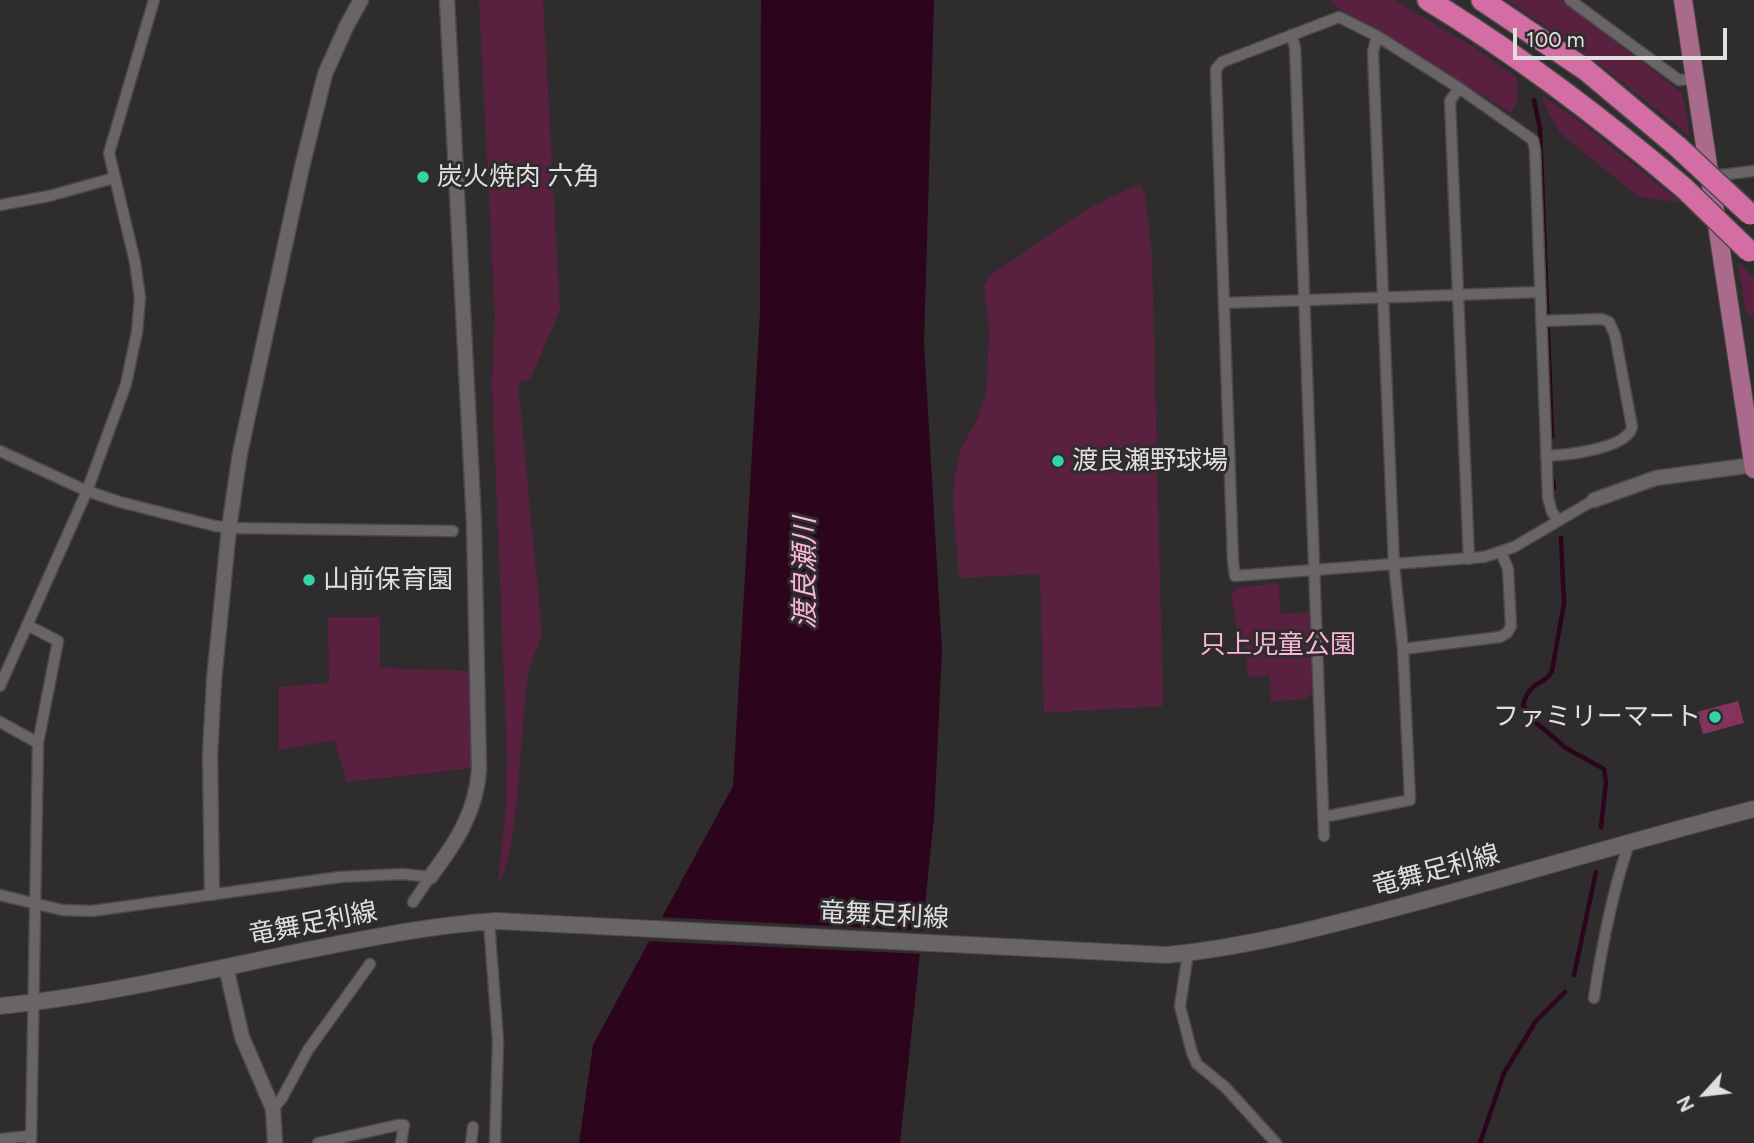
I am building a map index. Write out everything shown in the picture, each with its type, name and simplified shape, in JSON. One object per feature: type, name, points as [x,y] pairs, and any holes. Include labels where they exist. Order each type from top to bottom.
[{"type":"highway","points":[[1428,0],[1483,33],[1543,75],[1684,188],[1752,254]]},
{"type":"highway","points":[[1482,0],[1586,71],[1678,147],[1752,216]]},
{"type":"main road","points":[[1683,0],[1754,467]]},
{"type":"main road","name":"竜舞足利線","points":[[0,1006],[33,1003],[410,930],[497,921],[1167,955],[1188,953],[1290,935],[1754,809]]},
{"type":"street","points":[[0,686],[86,491],[126,384],[137,332],[139,299],[135,262],[109,153],[154,0]]},
{"type":"street","points":[[212,893],[210,754],[214,680],[229,528],[240,453],[325,74],[346,25],[361,0]]},
{"type":"street","points":[[413,902],[453,846],[469,817],[477,792],[479,770],[474,523],[447,0]]},
{"type":"street","points":[[1570,0],[1668,74],[1679,80],[1695,79]]},
{"type":"street","points":[[1558,520],[1549,505],[1533,140],[1459,88],[1377,36],[1339,17],[1222,62],[1216,69],[1235,576],[1469,559],[1501,552],[1594,500],[1656,478],[1754,467]]},
{"type":"street","points":[[1291,35],[1295,47],[1324,836]]},
{"type":"street","points":[[1324,817],[1410,800],[1403,649],[1394,565],[1373,52],[1377,36]]},
{"type":"street","points":[[1459,88],[1450,101],[1469,559]]},
{"type":"street","points":[[1708,176],[1754,172]]},
{"type":"street","points":[[0,205],[49,196],[114,177]]},
{"type":"street","points":[[1225,303],[1540,292]]},
{"type":"street","points":[[1541,321],[1602,319],[1609,322],[1615,335],[1632,427],[1630,433],[1621,441],[1586,451],[1546,456]]},
{"type":"street","points":[[0,450],[86,491],[229,528],[453,531]]},
{"type":"street","points":[[1403,649],[1500,637],[1507,633],[1511,626],[1508,569],[1501,552]]},
{"type":"street","points":[[0,1139],[31,1139],[38,743],[58,641],[27,625]]},
{"type":"street","points":[[0,722],[38,743]]},
{"type":"street","points":[[1594,998],[1606,929],[1621,864],[1630,841]]},
{"type":"street","points":[[0,895],[61,910],[92,911],[340,877],[403,874],[430,877]]},
{"type":"street","points":[[495,1143],[497,921]]},
{"type":"street","points":[[1188,953],[1181,1006],[1197,1064],[1225,1087],[1276,1143]]},
{"type":"street","points":[[273,1109],[282,1098],[308,1050],[370,964]]},
{"type":"street","points":[[226,967],[239,1028],[273,1109],[275,1143]]},
{"type":"street","points":[[318,1143],[404,1125],[401,1143]]},
{"type":"street","points":[[471,1143],[473,1127]]},
{"type":"green space","points":[[479,0],[543,0],[560,311],[530,379],[518,383],[542,634],[528,675],[511,847],[498,883],[506,807],[507,754],[492,382],[495,315]]},
{"type":"green space","points":[[1331,0],[1394,0],[1472,46],[1517,78],[1518,98],[1511,113],[1337,7]]},
{"type":"green space","points":[[1506,0],[1561,0],[1682,93],[1690,136],[1594,60]]},
{"type":"green space","points":[[1542,95],[1583,124],[1681,203],[1638,196],[1560,133]]},
{"type":"green space","name":"渡良瀬野球場","points":[[1136,185],[1141,187],[1145,196],[1152,256],[1163,706],[1044,713],[1040,574],[959,578],[953,500],[955,475],[961,448],[978,418],[987,383],[989,330],[984,287],[995,272],[1091,207]]},
{"type":"green space","points":[[1738,262],[1754,278],[1754,319],[1745,310]]},
{"type":"green space","name":"只上児童公園","points":[[1278,583],[1281,614],[1309,612],[1312,693],[1305,699],[1271,702],[1270,676],[1248,677],[1245,640],[1239,640],[1231,593],[1237,588]]},
{"type":"green space","points":[[328,617],[380,617],[380,668],[469,671],[473,768],[346,782],[335,740],[279,750],[279,687],[329,683]]},
{"type":"water","name":"渡良瀬川","points":[[761,0],[934,0],[924,343],[942,651],[934,818],[900,1143],[579,1143],[593,1045],[733,786],[760,312]]},
{"type":"pier","points":[[658,917],[926,931],[923,954],[645,941]]},
{"type":"building","points":[[1738,701],[1744,723],[1703,734],[1697,712]]},
{"type":"waterway","points":[[1534,100],[1540,129],[1552,437]]},
{"type":"waterway","points":[[1553,480],[1554,488]]},
{"type":"waterway","points":[[1561,538],[1564,603],[1552,671],[1545,680],[1530,690],[1523,705],[1533,720],[1566,748],[1604,769],[1606,782],[1601,827]]},
{"type":"waterway","points":[[1574,975],[1596,872]]},
{"type":"waterway","points":[[1480,1143],[1504,1073],[1536,1021],[1565,992]]},
{"type":"place","name":"炭火焼肉 六角","points":[[423,177]]},
{"type":"place","name":"渡良瀬野球場","points":[[1058,461]]},
{"type":"place","name":"山前保育園","points":[[309,580]]},
{"type":"place","name":"ファミリーマート","points":[[1715,717]]}]
